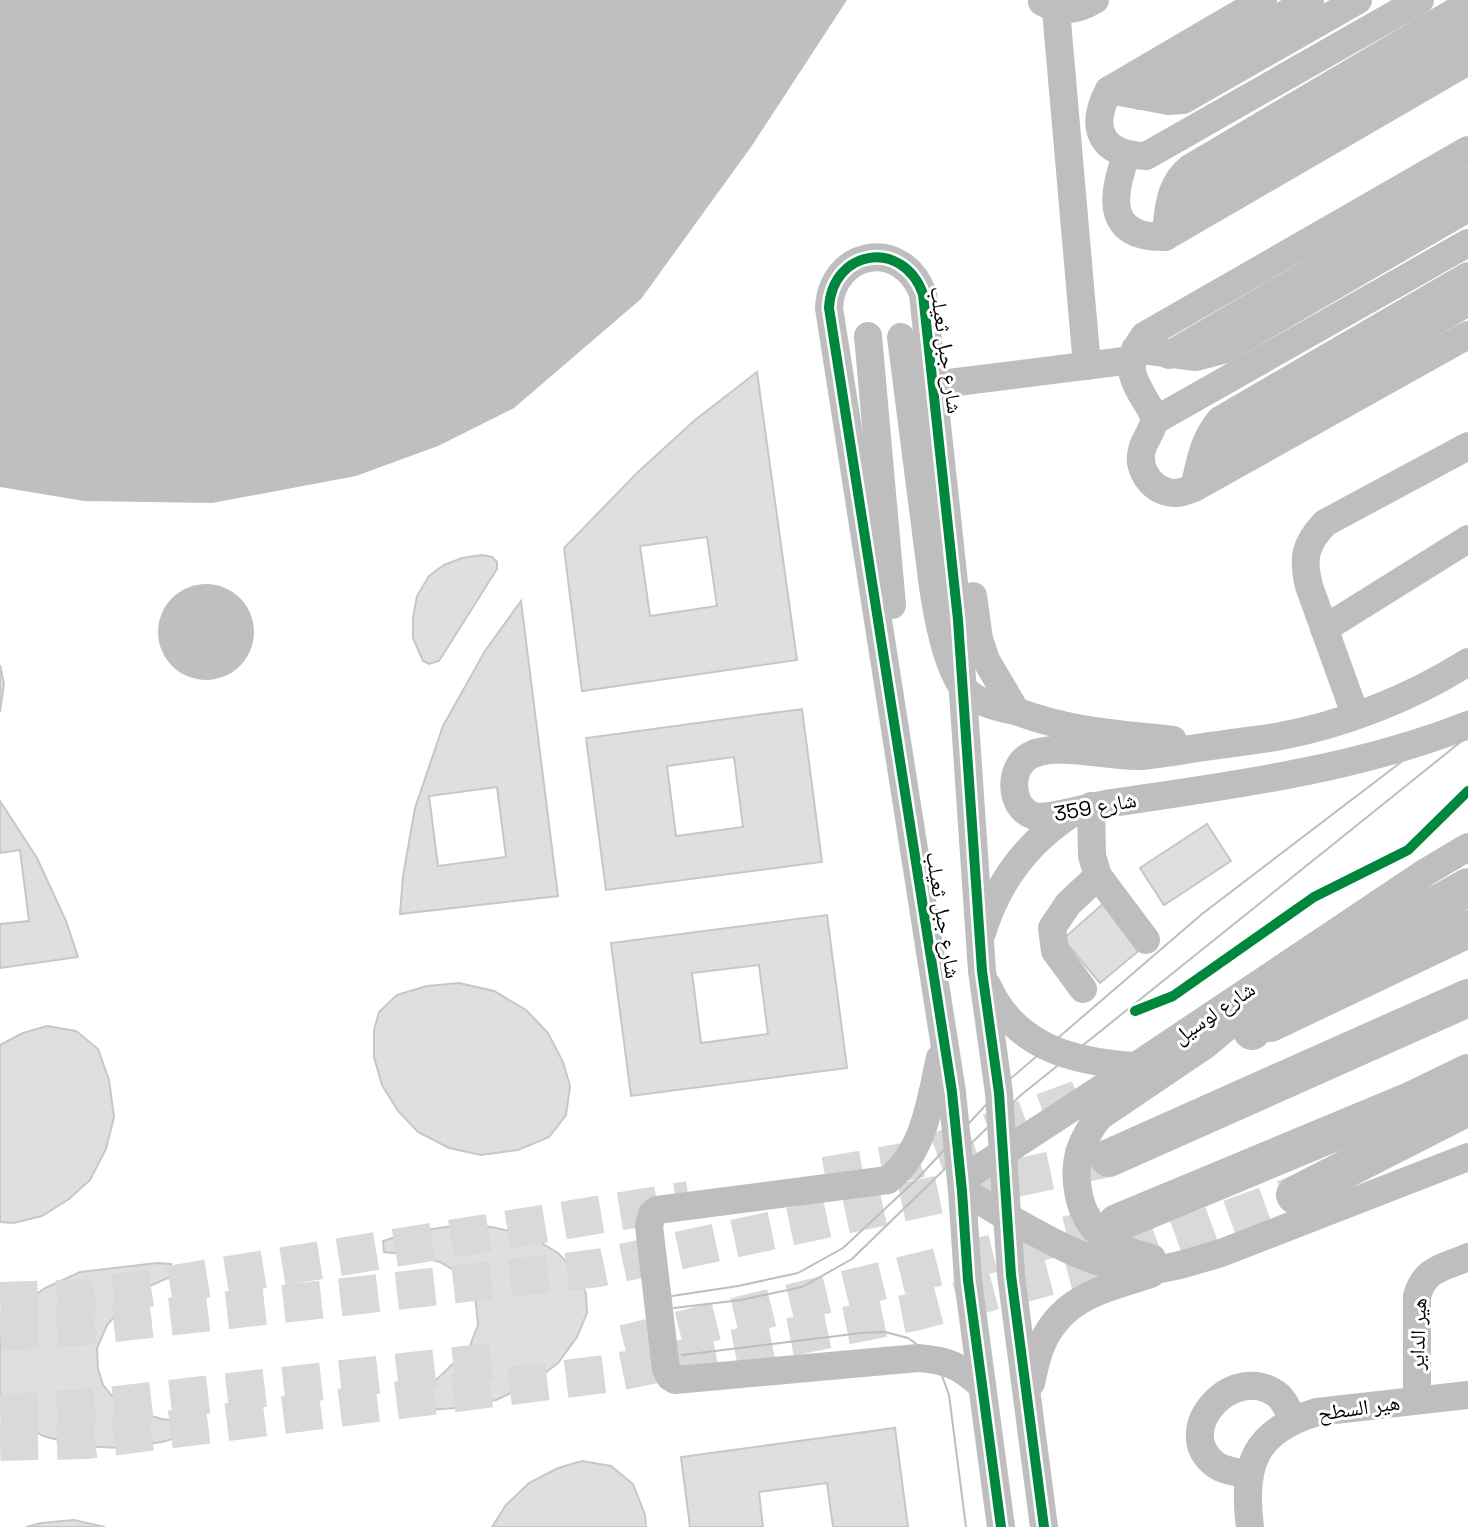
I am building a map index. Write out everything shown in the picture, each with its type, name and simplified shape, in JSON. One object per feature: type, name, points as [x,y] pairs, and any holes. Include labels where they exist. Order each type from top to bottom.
[{"type":"highway","points":[[1468,887],[1303,979],[1278,999],[1252,1031],[1468,929]]},
{"type":"highway","points":[[1109,1158],[1468,998]]},
{"type":"highway","points":[[1117,1223],[1397,1106],[1468,1073]]},
{"type":"highway","points":[[1468,1107],[1295,1195],[1468,1132]]},
{"type":"street","points":[[1262,0],[1109,90],[1099,108],[1099,128],[1109,145],[1126,156],[1146,156],[1155,152],[1420,0]]},
{"type":"street","points":[[1140,96],[1310,0]]},
{"type":"street","points":[[1109,90],[1169,102],[1183,100],[1358,0]]},
{"type":"street","points":[[1068,4],[1087,366]]},
{"type":"street","points":[[1165,237],[1174,185],[1180,175],[1468,4]]},
{"type":"street","points":[[1169,208],[1468,32]]},
{"type":"street","points":[[1126,156],[1115,192],[1120,218],[1132,230],[1148,237],[1165,237],[1468,61]]},
{"type":"street","points":[[1468,150],[1157,326],[1144,336],[1133,355],[1134,382],[1153,413],[1154,421],[1141,451],[1141,464],[1146,477],[1155,487],[1168,492],[1181,493],[1194,488],[1468,335]]},
{"type":"street","points":[[1169,355],[1468,181]]},
{"type":"street","points":[[933,385],[1087,366],[1133,355],[1196,357],[1223,351],[1468,208]]},
{"type":"street","points":[[1154,421],[1468,243]]},
{"type":"street","name":"شارع جبل ثعيلب","points":[[1001,1527],[968,1280],[962,1186],[944,1041],[829,308],[832,287],[845,269],[863,259],[885,258],[896,261],[913,274],[923,294],[962,687],[979,942],[999,1093],[1011,1275],[1044,1527]]},
{"type":"street","points":[[1194,488],[1210,431],[1220,420],[1468,276]]},
{"type":"street","points":[[1200,459],[1468,302]]},
{"type":"street","points":[[868,336],[916,869]]},
{"type":"street","points":[[901,337],[939,622],[948,655],[962,687],[998,708],[1061,725],[1096,732],[1214,745]]},
{"type":"street","points":[[1355,714],[1304,569],[1306,552],[1313,536],[1325,523],[1468,446]]},
{"type":"street","points":[[949,537],[958,547],[970,573],[979,639],[986,660],[1016,711]]},
{"type":"street","points":[[1324,629],[1468,539]]},
{"type":"street","name":"شارع 359","points":[[1468,662],[1415,692],[1355,714],[1286,734],[1137,756],[1044,750],[1024,760],[1018,768],[1014,780],[1015,793],[1024,810],[1034,816],[1046,816],[1085,807],[1303,773],[1393,751],[1468,725]]},
{"type":"street","points":[[979,942],[993,901],[1016,865],[1044,834],[1085,807],[1092,856],[1098,876],[1146,940]]},
{"type":"street","name":"شارع لوسيل","points":[[962,1186],[1004,1152],[1332,933],[1468,847]]},
{"type":"street","points":[[1083,989],[1055,951],[1052,928],[1069,904],[1098,876]]},
{"type":"street","points":[[1178,1265],[1131,1252],[1113,1244],[1096,1231],[1084,1210],[1077,1185],[1080,1151],[1088,1132],[1099,1117],[1205,1046],[1287,977],[1332,933]]},
{"type":"street","points":[[982,971],[990,990],[1014,1023],[1047,1048],[1086,1062],[1136,1066]]},
{"type":"street","points":[[944,1041],[918,1144],[897,1173],[888,1180],[657,1210],[652,1214],[649,1226],[666,1369],[675,1380],[918,1358],[942,1360],[957,1365],[982,1386]]},
{"type":"street","points":[[1027,1400],[1041,1347],[1056,1318],[1088,1295],[1221,1253],[1468,1157]]},
{"type":"street","points":[[962,1186],[1051,1242],[1106,1263],[1147,1270],[1178,1265]]},
{"type":"street","name":"هير الداير","points":[[1417,1399],[1417,1296],[1421,1282],[1429,1274],[1468,1257]]},
{"type":"street","points":[[1248,1474],[1218,1467],[1206,1455],[1200,1438],[1203,1418],[1216,1398],[1236,1388],[1264,1387],[1280,1398],[1293,1419]]},
{"type":"street","name":"هير السطح","points":[[1250,1527],[1248,1474],[1258,1448],[1275,1431],[1293,1419],[1317,1412],[1468,1395]]},
{"type":"shaded area","points":[[0,0],[847,0],[751,147],[641,299],[514,408],[438,446],[356,476],[212,503],[84,501],[0,487]]},
{"type":"shaded area","points":[[206,584],[224,588],[240,598],[250,614],[254,632],[250,650],[240,666],[224,676],[206,680],[188,676],[172,666],[162,650],[158,632],[162,614],[172,598],[188,588]]},
{"type":"building","points":[[757,372],[797,660],[582,691],[564,548],[638,472],[695,420]],"holes":[[[707,537],[717,606],[650,616],[640,546]]]},
{"type":"building","points":[[482,555],[492,557],[497,562],[497,569],[439,661],[429,664],[423,661],[413,638],[417,596],[429,576],[444,565],[462,558]]},
{"type":"building","points":[[521,601],[558,896],[400,914],[403,876],[415,808],[443,726],[485,651]],"holes":[[[497,787],[506,857],[438,866],[429,796]]]},
{"type":"building","points":[[0,665],[4,684],[0,712]]},
{"type":"building","points":[[802,709],[822,862],[606,890],[586,738]],"holes":[[[734,757],[743,827],[676,836],[667,766]]]},
{"type":"building","points":[[0,801],[37,858],[66,921],[78,957],[0,968],[0,924],[29,921],[20,850],[0,853]]},
{"type":"building","points":[[1207,824],[1231,861],[1164,905],[1140,868]]},
{"type":"building","points":[[1104,903],[1142,948],[1100,983],[1063,939]]},
{"type":"building","points":[[827,915],[847,1068],[631,1096],[611,943]],"holes":[[[759,965],[768,1034],[701,1043],[692,973]]]},
{"type":"building","points":[[459,983],[494,991],[526,1010],[548,1033],[563,1062],[570,1086],[566,1115],[549,1137],[518,1150],[481,1155],[449,1148],[418,1132],[398,1111],[382,1085],[374,1057],[374,1030],[379,1012],[397,995],[427,986]]},
{"type":"building","points":[[47,1026],[76,1031],[98,1049],[109,1080],[114,1117],[106,1149],[90,1180],[69,1199],[42,1216],[14,1223],[0,1222],[0,1045],[23,1033]]},
{"type":"building","points":[[453,1226],[492,1227],[530,1236],[558,1253],[578,1274],[586,1294],[587,1313],[577,1337],[558,1363],[531,1384],[496,1400],[455,1408],[403,1412],[402,1398],[431,1385],[469,1348],[478,1325],[476,1304],[471,1288],[457,1272],[440,1262],[384,1252],[383,1241],[412,1232]]},
{"type":"building","points":[[157,1263],[171,1264],[172,1276],[145,1288],[107,1325],[97,1348],[98,1369],[103,1385],[116,1401],[134,1411],[189,1423],[189,1434],[162,1442],[120,1448],[81,1446],[43,1436],[15,1419],[0,1402],[0,1328],[18,1307],[45,1288],[80,1272]]},
{"type":"building","points":[[895,1428],[908,1527],[833,1527],[827,1483],[759,1492],[763,1527],[690,1527],[681,1457]]},
{"type":"building","points":[[582,1461],[611,1466],[633,1484],[645,1515],[646,1527],[492,1527],[506,1505],[529,1483],[558,1468]]},
{"type":"building","points":[[74,1520],[105,1527],[26,1527],[41,1523]]},
{"type":"tunnel","points":[[825,1176],[915,1160],[1084,1097]]},
{"type":"tunnel","points":[[0,1332],[89,1326],[598,1268],[1109,1158]]},
{"type":"tunnel","points":[[0,1442],[87,1440],[612,1373],[914,1312],[1127,1256],[1295,1195]]},
{"type":"tunnel","points":[[0,1301],[88,1298],[689,1200]]},
{"type":"tunnel","points":[[624,1344],[1117,1223]]},
{"type":"tunnel","points":[[0,1413],[90,1408],[499,1361]]},
{"type":"tram line","points":[[672,1296],[798,1273],[843,1248],[919,1177],[1009,1080],[1202,914],[1468,711]]},
{"type":"tram line","points":[[674,1308],[741,1300],[802,1287],[852,1259],[1021,1095],[1468,736]]},
{"type":"tram line","points":[[682,1355],[861,1333],[885,1332],[908,1338],[926,1351],[941,1373],[949,1395],[966,1527]]},
{"type":"cycle path","points":[[1001,1527],[968,1280],[952,1092],[829,308],[833,288],[842,273],[855,263],[870,258],[885,258],[900,264],[913,276],[923,294],[958,620],[982,971],[999,1093],[1011,1275],[1044,1527]]},
{"type":"cycle path","points":[[1135,1011],[1173,996],[1314,897],[1408,850],[1468,791]]}]
